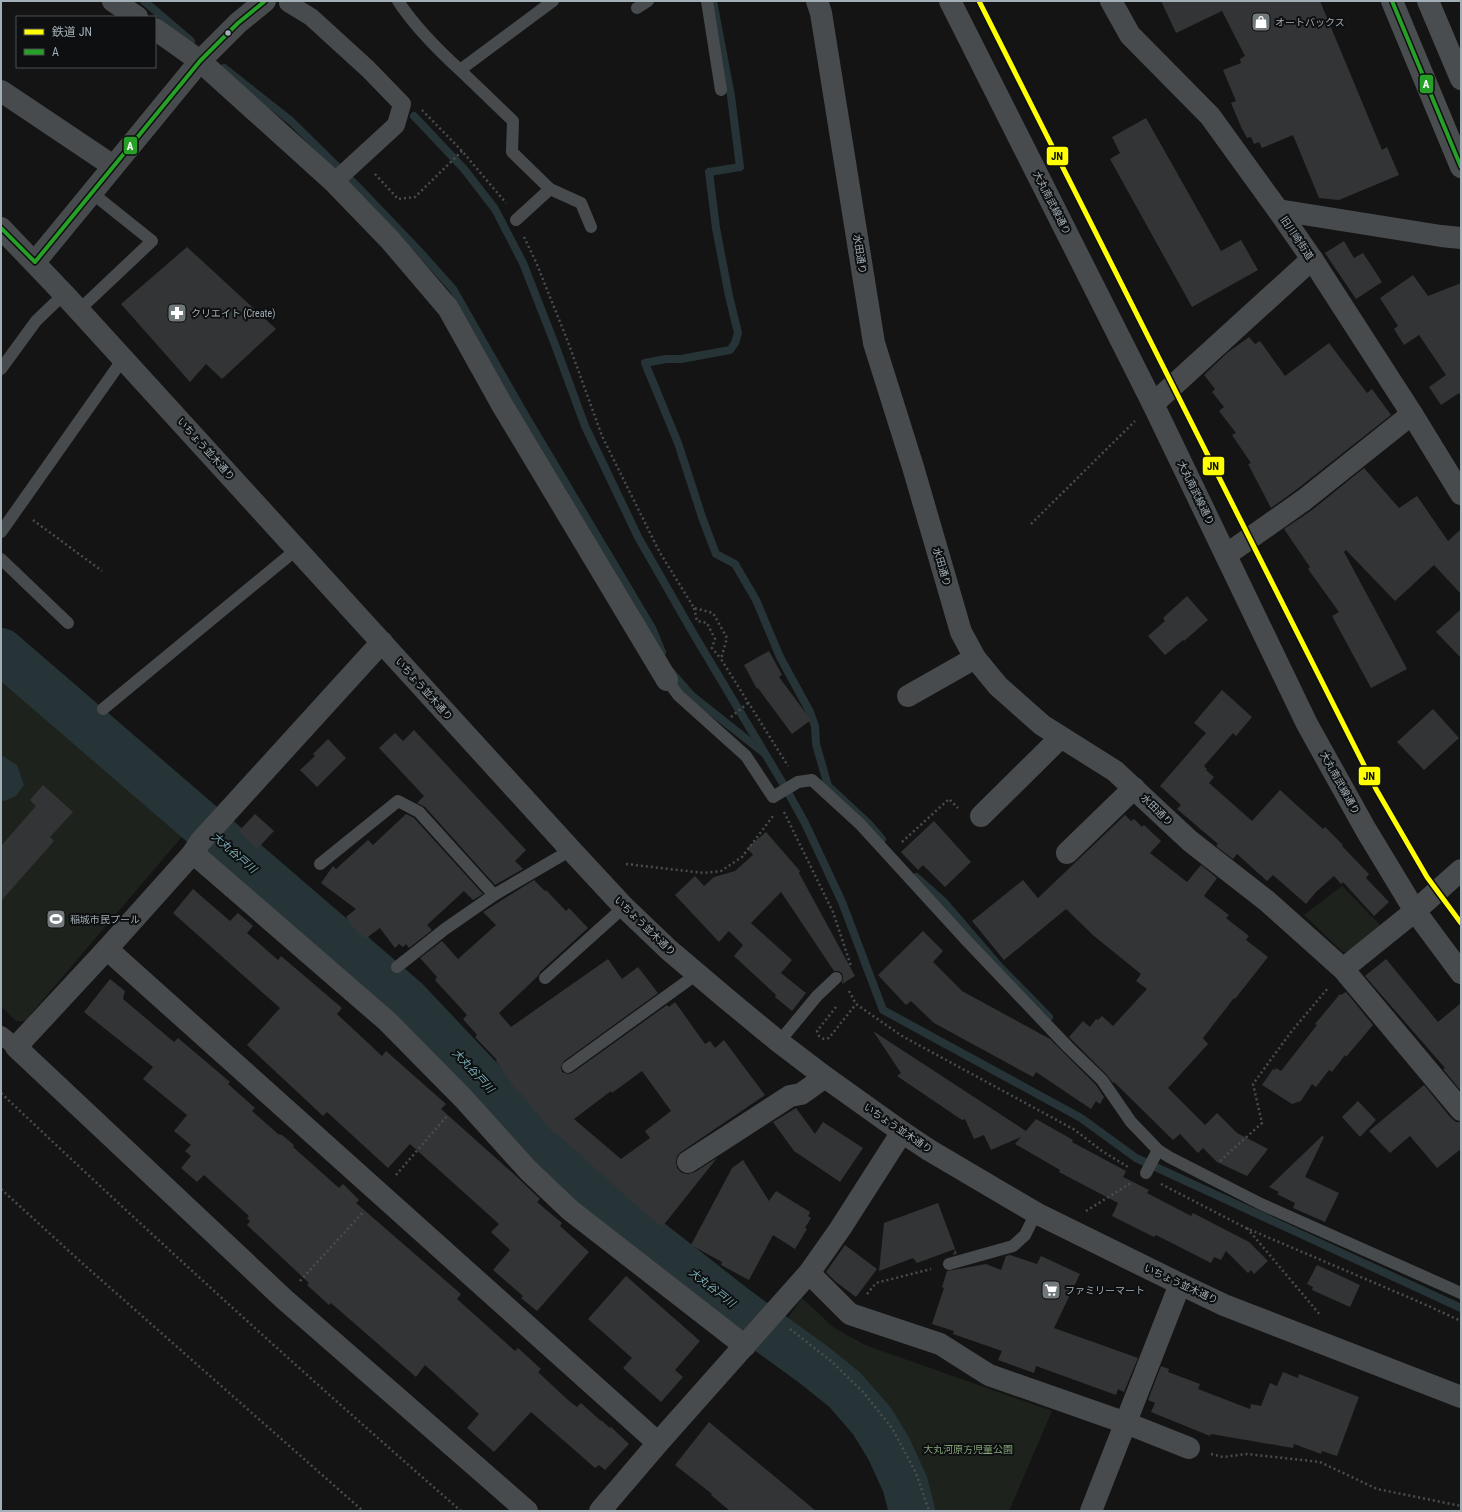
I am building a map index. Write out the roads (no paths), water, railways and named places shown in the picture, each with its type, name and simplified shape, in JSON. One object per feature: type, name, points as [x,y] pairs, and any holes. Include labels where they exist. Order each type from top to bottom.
[{"type":"main road","points":[[1392,1],[1461,167]]},
{"type":"main road","points":[[1428,1],[1461,79]]},
{"type":"street","points":[[113,1],[136,16]]},
{"type":"street","points":[[35,262],[200,60],[238,23],[265,1]]},
{"type":"street","name":"水田通り","points":[[817,1],[821,14],[874,342],[913,467],[961,632],[975,658],[998,686],[1042,725],[1060,738],[1115,771],[1190,841],[1267,901],[1343,969],[1461,1110]]},
{"type":"street","name":"大丸南武線通り","points":[[950,1],[1153,404],[1307,724],[1366,830],[1415,911],[1461,973]]},
{"type":"street","name":"旧川崎街道","points":[[1111,1],[1130,35],[1210,116],[1278,210],[1312,259],[1412,414],[1461,494]]},
{"type":"street","points":[[288,3],[311,17],[368,69],[402,104],[396,125],[337,179]]},
{"type":"street","points":[[156,30],[200,60],[337,179],[448,308],[501,404],[667,680]]},
{"type":"street","points":[[1,91],[113,166]]},
{"type":"street","points":[[1278,210],[1461,238]]},
{"type":"street","name":"いちょう並木通り","points":[[1,228],[35,262],[624,907],[669,950],[779,1042],[902,1132],[1036,1213],[1224,1305],[1461,1397]]},
{"type":"street","points":[[1153,404],[1312,259]]},
{"type":"street","points":[[1226,555],[1304,500],[1412,414]]},
{"type":"street","points":[[382,642],[107,949],[8,1041],[284,1299],[527,1511]]},
{"type":"street","points":[[908,696],[975,658]]},
{"type":"street","points":[[980,816],[1060,738]]},
{"type":"street","points":[[1067,853],[1134,788]]},
{"type":"street","points":[[197,848],[387,1021],[463,1098],[528,1170],[570,1210],[747,1343]]},
{"type":"street","points":[[1343,969],[1415,911],[1461,870]]},
{"type":"street","points":[[107,949],[658,1443]]},
{"type":"street","points":[[688,1162],[790,1096],[801,1094],[825,1077]]},
{"type":"street","points":[[600,1511],[658,1443],[809,1273],[840,1229],[902,1132]]},
{"type":"street","points":[[809,1273],[850,1314],[940,1344],[989,1375],[1126,1423],[1190,1448]]},
{"type":"street","points":[[1091,1511],[1180,1284]]},
{"type":"lane","points":[[398,1],[407,15],[437,50],[513,121],[512,152],[550,189],[581,203],[592,227]]},
{"type":"lane","points":[[460,70],[553,1]]},
{"type":"lane","points":[[637,8],[648,1]]},
{"type":"lane","points":[[707,1],[721,90]]},
{"type":"lane","points":[[516,220],[550,189]]},
{"type":"lane","points":[[79,310],[152,241],[92,193]]},
{"type":"lane","points":[[1,369],[36,321],[64,294]]},
{"type":"lane","points":[[1,532],[123,359]]},
{"type":"lane","points":[[103,709],[297,549]]},
{"type":"lane","points":[[1,559],[68,623]]},
{"type":"lane","points":[[667,680],[678,694],[746,756],[777,801],[798,782],[812,780],[860,824],[1052,1030],[1102,1080],[1131,1122],[1157,1152],[1202,1173],[1261,1204],[1461,1293]]},
{"type":"lane","points":[[320,864],[398,801],[419,812],[494,895]]},
{"type":"lane","points":[[397,967],[494,895],[571,850]]},
{"type":"lane","points":[[545,978],[624,907]]},
{"type":"lane","points":[[568,1067],[697,974]]},
{"type":"lane","points":[[779,1042],[817,996],[836,978]]},
{"type":"lane","points":[[1145,1174],[1157,1152]]},
{"type":"lane","points":[[949,1264],[1013,1246],[1024,1235],[1036,1213]]},
{"type":"waterway","points":[[144,1],[191,41]]},
{"type":"waterway","points":[[713,1],[731,96],[740,167],[709,172],[716,228],[729,296],[738,333],[735,343],[730,350],[681,359],[666,359],[645,363],[678,443],[703,520],[716,554],[735,564],[756,600],[780,657],[810,712],[815,726],[816,744],[828,786],[869,824],[882,839]]},
{"type":"waterway","points":[[224,68],[291,121],[355,184],[453,289],[525,415],[652,628],[662,652]]},
{"type":"waterway","points":[[414,116],[464,169],[495,209],[523,263],[585,426],[638,537],[805,823],[842,902],[883,1010],[1081,1118],[1136,1158],[1461,1308]]},
{"type":"waterway","name":"大丸谷戸川","points":[[1,651],[407,1001],[586,1191],[738,1310],[814,1365],[845,1390],[872,1421],[889,1449],[905,1484],[912,1511]]},
{"type":"waterway","points":[[671,672],[692,696],[763,752]]},
{"type":"waterway","points":[[916,877],[944,902],[1000,967],[1049,1017]]},
{"type":"rail line","name":"JN","points":[[979,1],[1376,789],[1427,877],[1461,923]]},
{"type":"place","name":"オートバックス","points":[[1261,22]]},
{"type":"place","name":"クリエイト (Create)","points":[[177,313]]},
{"type":"place","name":"稲城市民プール","points":[[56,919]]},
{"type":"place","name":"ファミリーマート","points":[[1051,1290]]},
{"type":"park label","name":"大丸河原方児童公園","points":[[968,1449]]}]
